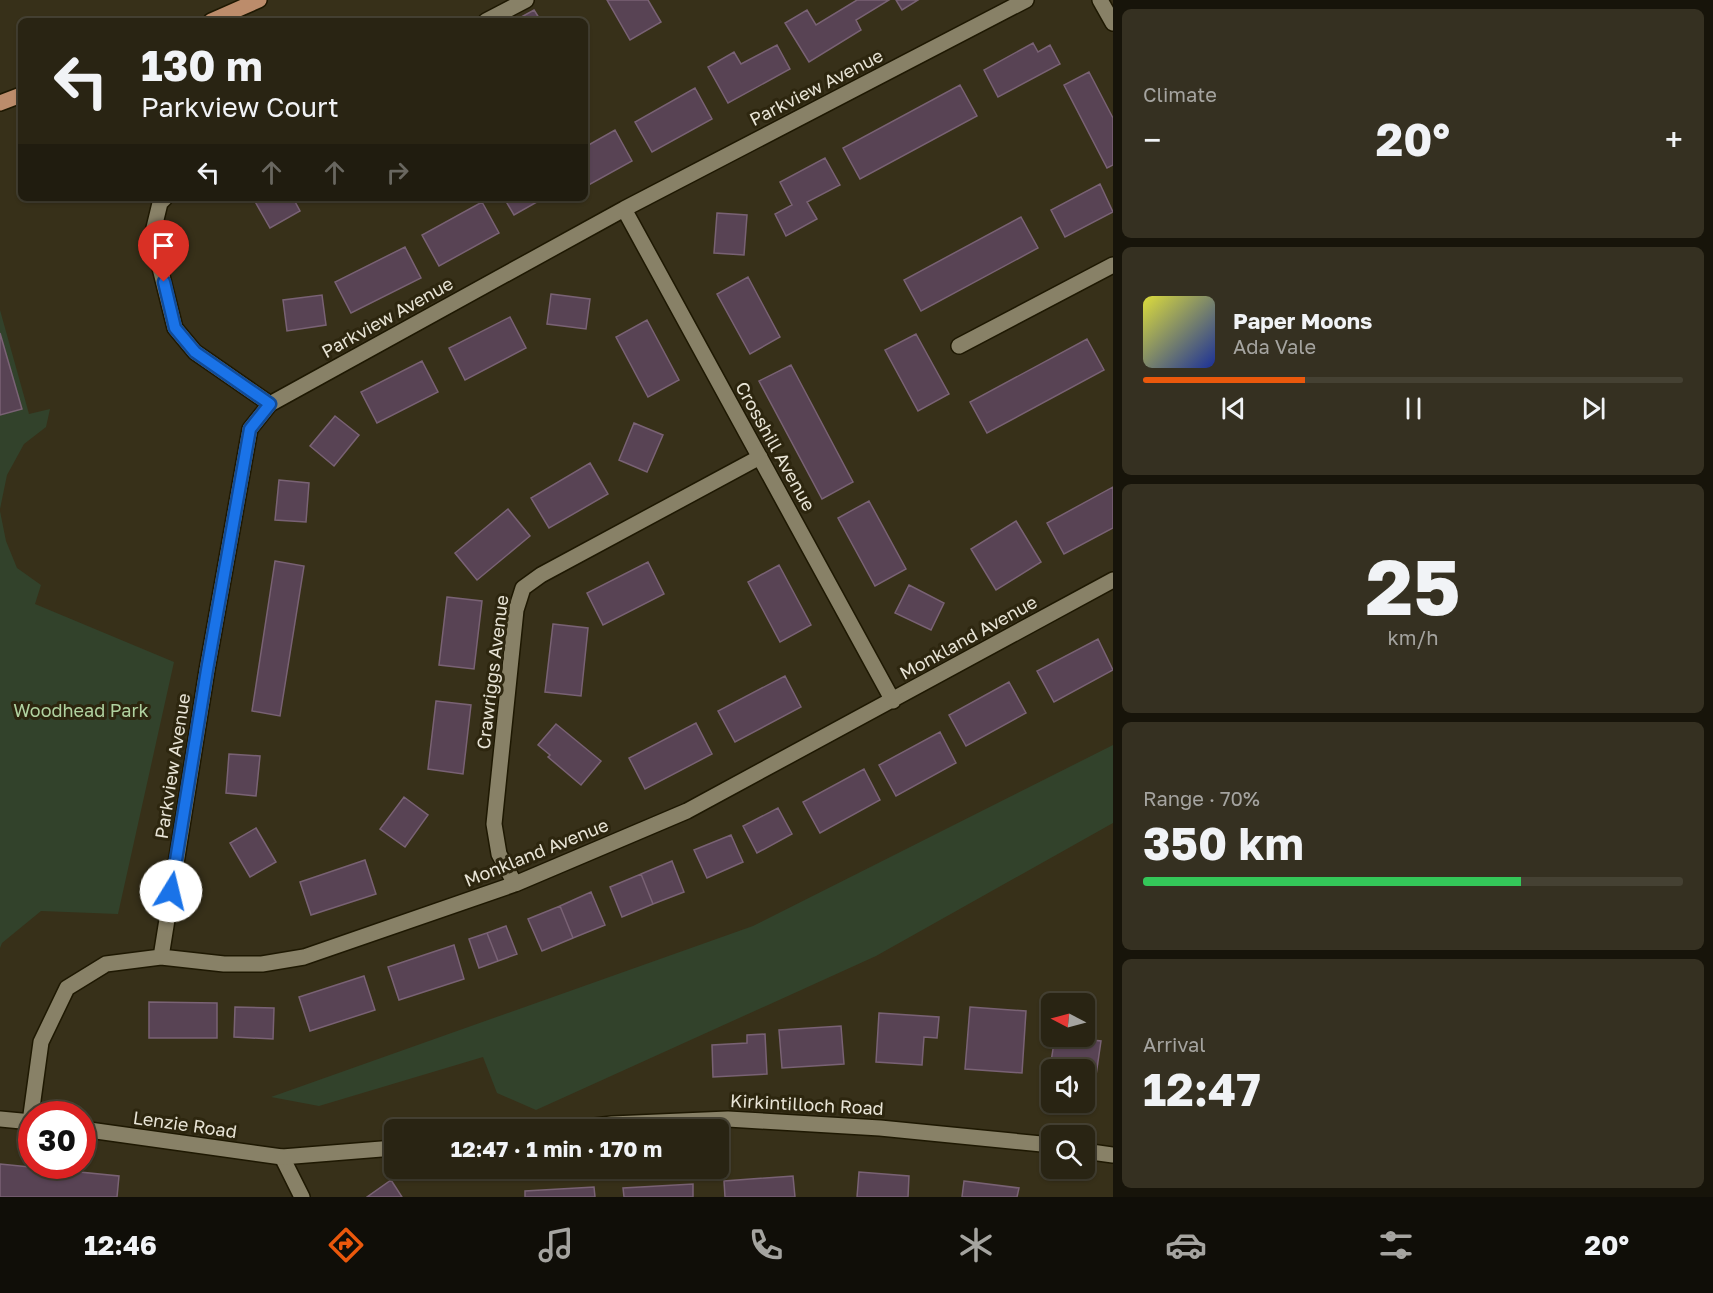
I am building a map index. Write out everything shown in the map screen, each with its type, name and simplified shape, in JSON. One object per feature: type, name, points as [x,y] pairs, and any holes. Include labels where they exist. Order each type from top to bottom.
[{"type":"main road","points":[[218,18],[259,0]]},
{"type":"main road","points":[[0,103],[18,96]]},
{"type":"street","points":[[492,18],[526,0]]},
{"type":"street","name":"Parkview Avenue","points":[[161,957],[207,670],[250,429],[270,404],[624,209],[1026,0]]},
{"type":"street","points":[[1101,0],[1113,23]]},
{"type":"street","points":[[162,201],[152,236],[175,328],[195,352],[270,404]]},
{"type":"street","name":"Crosshill Avenue","points":[[624,209],[893,701]]},
{"type":"street","points":[[959,346],[1113,265]]},
{"type":"street","name":"Crawriggs Avenue","points":[[515,884],[500,854],[494,824],[516,610],[523,588],[541,575],[760,457]]},
{"type":"street","name":"Monkland Avenue","points":[[34,1101],[41,1042],[67,988],[106,964],[161,957],[224,964],[262,964],[304,957],[515,884],[687,812],[1113,580]]},
{"type":"street","points":[[0,1119],[18,1121]]},
{"type":"street","name":"Kirkintilloch Road","points":[[729,1119],[880,1128],[1041,1144]]},
{"type":"street","name":"Lenzie Road","points":[[96,1131],[282,1157]]},
{"type":"street","points":[[302,1197],[282,1157],[384,1149]]},
{"type":"street","points":[[1095,1153],[1113,1155]]},
{"type":"green space","points":[[0,310],[29,414],[50,409],[46,427],[24,444],[7,475],[0,509]]},
{"type":"green space","name":"Woodhead Park","points":[[0,511],[6,541],[17,568],[41,585],[35,604],[174,662],[118,914],[41,911],[2,943],[0,948]]},
{"type":"green space","points":[[1113,745],[1113,823],[876,956],[536,1110],[497,1093],[483,1057],[319,1106],[271,1097],[753,926]]},
{"type":"building","points":[[607,0],[648,0],[661,22],[630,40]]},
{"type":"building","points":[[857,0],[889,0],[856,20],[861,30],[809,62],[785,23],[807,10],[816,25]]},
{"type":"building","points":[[896,0],[918,0],[902,10]]},
{"type":"building","points":[[534,10],[539,18],[519,18]]},
{"type":"building","points":[[1033,43],[1038,52],[1050,45],[1060,64],[998,97],[984,70]]},
{"type":"building","points":[[777,45],[790,69],[728,103],[708,67],[734,52],[741,64]]},
{"type":"building","points":[[1089,72],[1113,118],[1113,165],[1107,168],[1064,85]]},
{"type":"building","points":[[960,85],[977,116],[860,179],[843,148]]},
{"type":"building","points":[[695,88],[712,119],[652,152],[635,122]]},
{"type":"building","points":[[615,130],[632,161],[588,185],[588,145]]},
{"type":"building","points":[[825,158],[840,185],[807,202],[817,219],[786,236],[775,214],[792,205],[780,182]]},
{"type":"building","points":[[1100,184],[1113,212],[1065,237],[1051,210]]},
{"type":"building","points":[[255,201],[295,201],[300,211],[270,228]]},
{"type":"building","points":[[506,201],[539,201],[514,215]]},
{"type":"building","points":[[482,202],[499,233],[439,266],[422,235]]},
{"type":"building","points":[[717,213],[747,215],[744,255],[714,253]]},
{"type":"building","points":[[1021,217],[1038,248],[921,311],[904,280]]},
{"type":"building","points":[[405,247],[421,278],[351,313],[335,282]]},
{"type":"building","points":[[748,277],[780,337],[750,354],[717,294]]},
{"type":"building","points":[[551,294],[590,299],[586,329],[547,324]]},
{"type":"building","points":[[322,295],[326,325],[287,331],[283,300]]},
{"type":"building","points":[[510,317],[526,348],[465,380],[449,348]]},
{"type":"building","points":[[647,320],[679,380],[648,397],[616,337]]},
{"type":"building","points":[[0,333],[22,409],[0,415]]},
{"type":"building","points":[[916,334],[949,394],[918,411],[885,350]]},
{"type":"building","points":[[1087,339],[1104,370],[987,433],[970,402]]},
{"type":"building","points":[[422,361],[438,392],[377,423],[361,392]]},
{"type":"building","points":[[791,365],[853,482],[822,499],[759,381]]},
{"type":"building","points":[[335,416],[359,435],[334,466],[310,446]]},
{"type":"building","points":[[634,423],[663,435],[647,472],[619,460]]},
{"type":"building","points":[[590,463],[608,494],[549,528],[531,498]]},
{"type":"building","points":[[279,480],[309,483],[306,522],[275,520]]},
{"type":"building","points":[[1113,487],[1113,528],[1064,554],[1047,523]]},
{"type":"building","points":[[869,501],[906,569],[875,586],[838,518]]},
{"type":"building","points":[[508,509],[530,536],[477,580],[455,553]]},
{"type":"building","points":[[1016,521],[1041,562],[996,590],[971,549]]},
{"type":"building","points":[[275,561],[304,566],[280,716],[252,711]]},
{"type":"building","points":[[648,562],[664,594],[603,625],[587,593]]},
{"type":"building","points":[[779,565],[811,625],[780,642],[748,582]]},
{"type":"building","points":[[909,585],[944,603],[931,630],[895,613]]},
{"type":"building","points":[[447,597],[482,601],[474,669],[439,665]]},
{"type":"building","points":[[553,624],[588,628],[581,696],[545,692]]},
{"type":"building","points":[[1098,639],[1113,670],[1054,702],[1037,671]]},
{"type":"building","points":[[785,676],[801,707],[735,742],[718,711]]},
{"type":"building","points":[[1009,682],[1026,713],[966,746],[949,715]]},
{"type":"building","points":[[436,701],[471,705],[463,774],[428,769]]},
{"type":"building","points":[[696,723],[712,754],[645,789],[629,758]]},
{"type":"building","points":[[556,724],[601,761],[581,785],[548,757],[550,755],[538,745]]},
{"type":"building","points":[[940,732],[956,763],[896,796],[879,765]]},
{"type":"building","points":[[229,754],[260,756],[256,796],[226,793]]},
{"type":"building","points":[[864,769],[880,800],[820,833],[803,802]]},
{"type":"building","points":[[404,797],[428,815],[405,847],[380,829]]},
{"type":"building","points":[[778,808],[792,834],[757,853],[743,826]]},
{"type":"building","points":[[256,828],[276,862],[250,877],[230,843]]},
{"type":"building","points":[[731,835],[743,862],[707,878],[694,850]]},
{"type":"building","points":[[365,860],[376,894],[311,915],[300,882]]},
{"type":"building","points":[[672,861],[684,892],[653,904],[641,874]]},
{"type":"building","points":[[641,874],[653,904],[622,917],[610,887]]},
{"type":"building","points":[[591,892],[605,925],[573,938],[560,906]]},
{"type":"building","points":[[560,906],[573,938],[542,951],[528,919]]},
{"type":"building","points":[[506,926],[517,954],[498,961],[487,933]]},
{"type":"building","points":[[487,933],[498,961],[479,968],[469,939]]},
{"type":"building","points":[[454,945],[464,979],[399,1000],[388,967]]},
{"type":"building","points":[[364,976],[375,1010],[310,1031],[299,997]]},
{"type":"building","points":[[149,1002],[217,1003],[217,1038],[149,1038]]},
{"type":"building","points":[[235,1007],[274,1008],[273,1039],[234,1037]]},
{"type":"building","points":[[970,1007],[1026,1011],[1022,1073],[965,1069]]},
{"type":"building","points":[[879,1013],[939,1017],[937,1038],[924,1037],[922,1065],[876,1062]]},
{"type":"building","points":[[841,1026],[844,1064],[782,1068],[779,1030]]},
{"type":"building","points":[[765,1034],[767,1074],[713,1077],[712,1045],[747,1043],[747,1035]]},
{"type":"building","points":[[1095,1040],[1101,1041],[1095,1082],[1095,1059],[1051,1059],[1053,1047],[1095,1047]]},
{"type":"building","points":[[0,1164],[18,1166],[18,1179],[96,1179],[96,1174],[119,1176],[117,1197],[0,1197]]},
{"type":"building","points":[[859,1172],[909,1176],[908,1197],[857,1197]]},
{"type":"building","points":[[793,1176],[795,1197],[725,1197],[724,1181]]},
{"type":"building","points":[[391,1180],[402,1197],[367,1197]]},
{"type":"building","points":[[964,1181],[1019,1188],[1017,1197],[962,1197]]},
{"type":"building","points":[[693,1184],[693,1197],[624,1197],[623,1188]]},
{"type":"building","points":[[594,1187],[595,1197],[525,1197],[525,1191]]},
{"type":"route","points":[[164,282],[175,328],[195,352],[270,404],[250,429],[171,891]]}]
